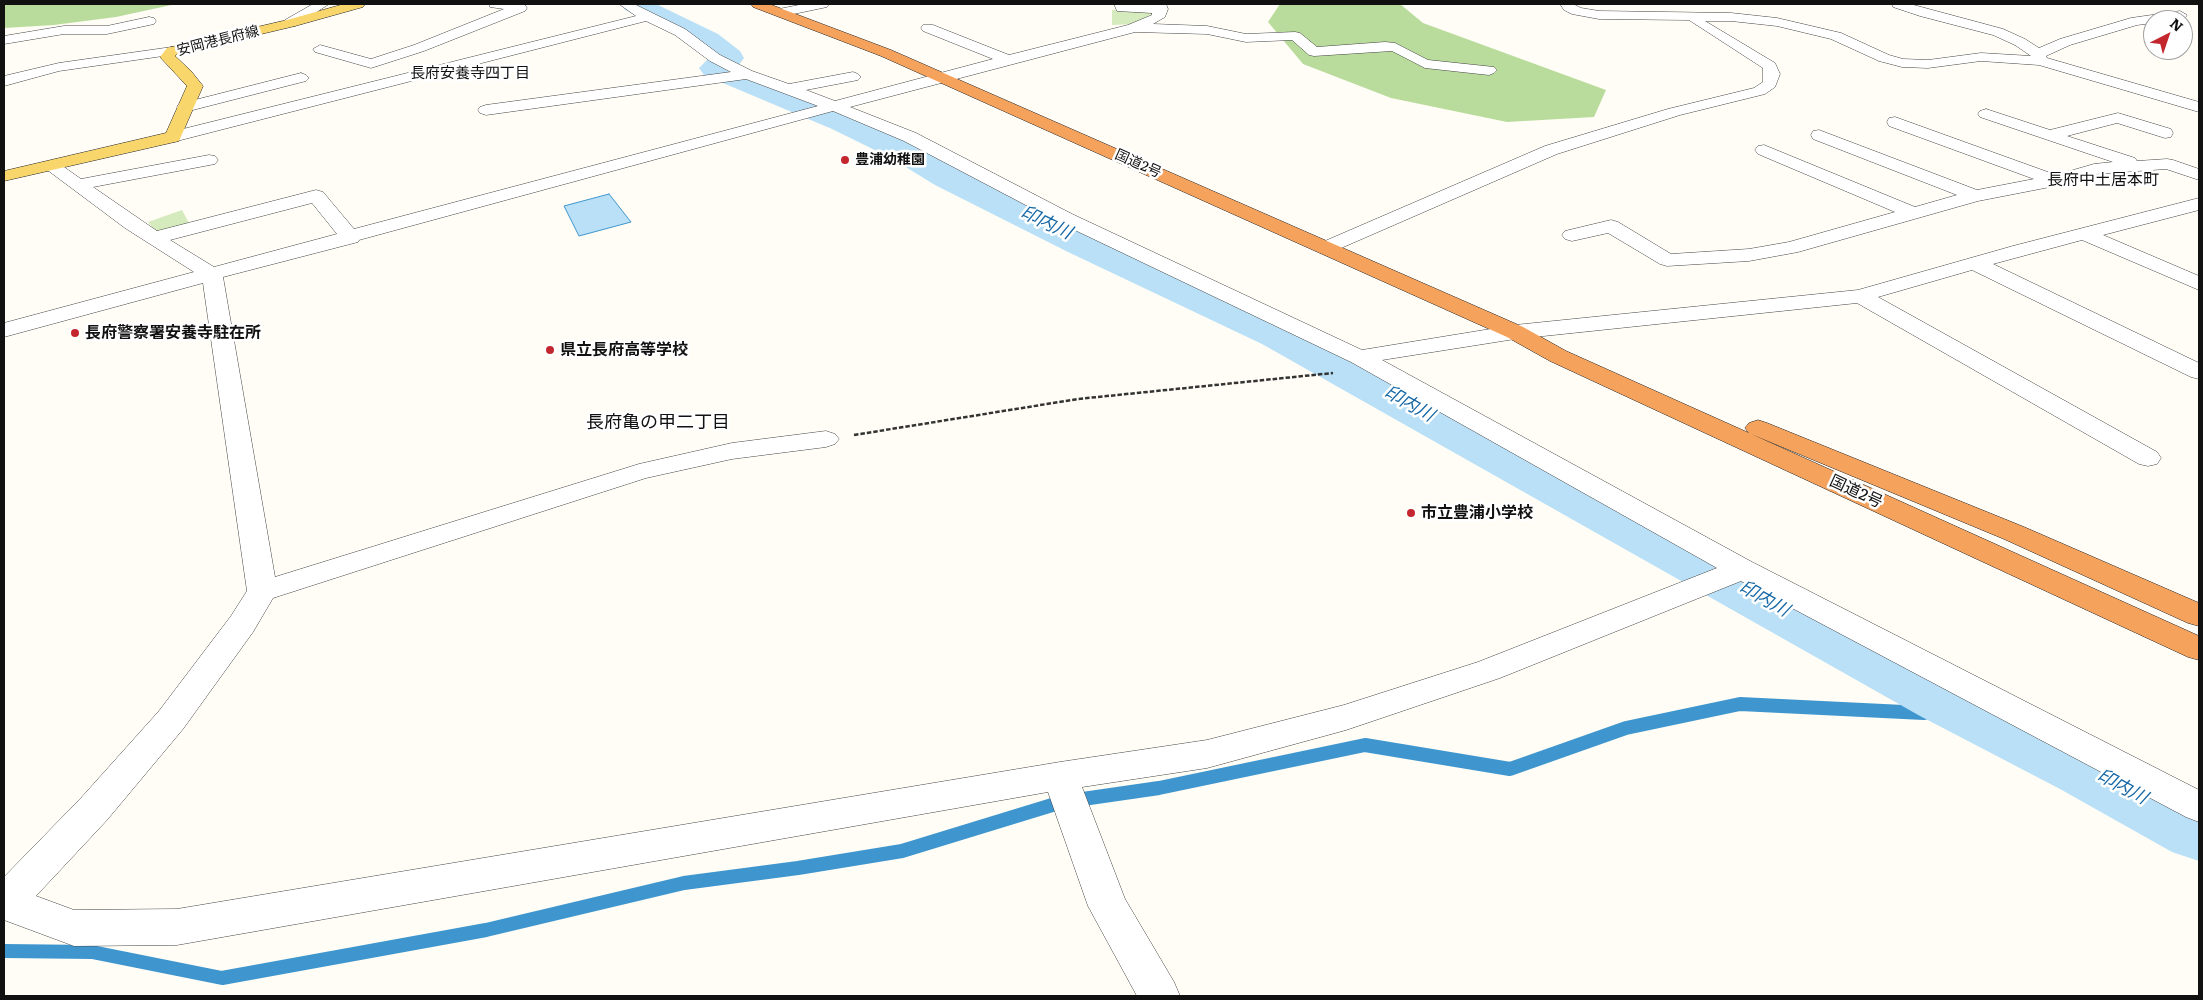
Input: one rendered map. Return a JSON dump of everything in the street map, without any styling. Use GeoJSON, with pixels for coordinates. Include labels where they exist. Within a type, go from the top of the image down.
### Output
{"type":"FeatureCollection","features":[{"type":"Feature","properties":{"kind":"highway","name":"国道2号"},"geometry":{"type":"LineString","coordinates":[[758,4],[784,12],[942,77],[1515,332],[1568,350],[1978,518],[2199,614]]}},
{"type":"Feature","properties":{"kind":"highway","name":"国道2号"},"geometry":{"type":"LineString","coordinates":[[1515,332],[1558,356],[2199,649]]}},
{"type":"Feature","properties":{"kind":"main road","name":"安岡港長府線"},"geometry":{"type":"LineString","coordinates":[[173,137],[195,86],[186,74],[167,57],[172,51],[290,23],[358,4]]}},
{"type":"Feature","properties":{"kind":"main road"},"geometry":{"type":"LineString","coordinates":[[4,176],[173,137]]}},
{"type":"Feature","properties":{"kind":"street"},"geometry":{"type":"LineString","coordinates":[[290,23],[322,4]]}},
{"type":"Feature","properties":{"kind":"street"},"geometry":{"type":"LineString","coordinates":[[320,49],[371,64],[419,48],[520,8],[494,4]]}},
{"type":"Feature","properties":{"kind":"street"},"geometry":{"type":"LineString","coordinates":[[625,4],[647,17],[680,32],[730,68]]}},
{"type":"Feature","properties":{"kind":"street"},"geometry":{"type":"LineString","coordinates":[[784,12],[822,4]]}},
{"type":"Feature","properties":{"kind":"street"},"geometry":{"type":"LineString","coordinates":[[4,330],[351,238],[942,77],[1133,28],[1158,17],[1160,6],[1122,8],[1120,4]]}},
{"type":"Feature","properties":{"kind":"street"},"geometry":{"type":"LineString","coordinates":[[1566,4],[1568,8],[1599,15],[1760,19],[1836,36],[1884,58],[1902,63],[1928,64],[1981,57],[2039,57],[2199,107]]}},
{"type":"Feature","properties":{"kind":"street"},"geometry":{"type":"LineString","coordinates":[[1904,5],[1998,32],[2020,42],[2039,57]]}},
{"type":"Feature","properties":{"kind":"street"},"geometry":{"type":"LineString","coordinates":[[173,137],[647,17]]}},
{"type":"Feature","properties":{"kind":"street"},"geometry":{"type":"LineString","coordinates":[[1325,248],[1551,150],[1674,112],[1759,91],[1770,84],[1772,74],[1770,66],[1701,24],[1693,17]]}},
{"type":"Feature","properties":{"kind":"street"},"geometry":{"type":"LineString","coordinates":[[2039,57],[2065,42],[2143,20]]}},
{"type":"Feature","properties":{"kind":"street"},"geometry":{"type":"LineString","coordinates":[[4,40],[64,30],[107,30],[148,21]]}},
{"type":"Feature","properties":{"kind":"street"},"geometry":{"type":"LineString","coordinates":[[928,28],[1008,60]]}},
{"type":"Feature","properties":{"kind":"street"},"geometry":{"type":"LineString","coordinates":[[1133,28],[1206,30],[1246,38],[1295,36],[1314,52],[1385,46],[1395,47],[1425,64],[1489,70]]}},
{"type":"Feature","properties":{"kind":"street"},"geometry":{"type":"LineString","coordinates":[[107,30],[155,48],[172,51]]}},
{"type":"Feature","properties":{"kind":"street"},"geometry":{"type":"LineString","coordinates":[[388,83],[372,73],[371,64],[378,54],[406,37]]}},
{"type":"Feature","properties":{"kind":"street"},"geometry":{"type":"LineString","coordinates":[[4,81],[59,67],[172,51]]}},
{"type":"Feature","properties":{"kind":"street"},"geometry":{"type":"LineString","coordinates":[[696,62],[730,68],[787,89],[827,108],[910,137],[1065,218],[1359,357],[1742,569],[2199,807]]}},
{"type":"Feature","properties":{"kind":"street"},"geometry":{"type":"LineString","coordinates":[[486,110],[730,68]]}},
{"type":"Feature","properties":{"kind":"street"},"geometry":{"type":"LineString","coordinates":[[787,89],[853,77]]}},
{"type":"Feature","properties":{"kind":"street"},"geometry":{"type":"LineString","coordinates":[[185,107],[301,78]]}},
{"type":"Feature","properties":{"kind":"street"},"geometry":{"type":"LineString","coordinates":[[1986,114],[2142,166]]}},
{"type":"Feature","properties":{"kind":"street"},"geometry":{"type":"LineString","coordinates":[[2050,135],[2118,118],[2165,133]]}},
{"type":"Feature","properties":{"kind":"street"},"geometry":{"type":"LineString","coordinates":[[1895,122],[2055,181]]}},
{"type":"Feature","properties":{"kind":"street"},"geometry":{"type":"LineString","coordinates":[[1819,135],[1975,196]]}},
{"type":"Feature","properties":{"kind":"street"},"geometry":{"type":"LineString","coordinates":[[1764,150],[1913,213]]}},
{"type":"Feature","properties":{"kind":"street"},"geometry":{"type":"LineString","coordinates":[[77,185],[209,160]]}},
{"type":"Feature","properties":{"kind":"street"},"geometry":{"type":"LineString","coordinates":[[1572,235],[1611,226],[1666,260],[1749,255],[1791,248],[1975,196],[2055,181],[2094,169],[2167,164],[2199,175]]}},
{"type":"Feature","properties":{"kind":"street"},"geometry":{"type":"LineString","coordinates":[[51,166],[154,238],[212,275],[262,591],[242,624],[171,720],[94,809],[5,902],[74,928],[177,927],[1060,776],[1207,754],[1346,717],[1489,670],[1742,569]]}},
{"type":"Feature","properties":{"kind":"street"},"geometry":{"type":"LineString","coordinates":[[154,238],[316,196],[351,238]]}},
{"type":"Feature","properties":{"kind":"street"},"geometry":{"type":"LineString","coordinates":[[1359,357],[1515,332],[1807,304],[1860,296],[2020,250],[2199,204]]}},
{"type":"Feature","properties":{"kind":"street"},"geometry":{"type":"LineString","coordinates":[[2085,234],[2199,284]]}},
{"type":"Feature","properties":{"kind":"street"},"geometry":{"type":"LineString","coordinates":[[1976,264],[2199,372]]}},
{"type":"Feature","properties":{"kind":"street"},"geometry":{"type":"LineString","coordinates":[[1860,296],[2148,458]]}},
{"type":"Feature","properties":{"kind":"street"},"geometry":{"type":"LineString","coordinates":[[262,591],[639,472],[732,451],[826,439]]}},
{"type":"Feature","properties":{"kind":"street"},"geometry":{"type":"LineString","coordinates":[[1060,776],[1108,906],[1159,996]]}},
{"type":"Feature","properties":{"kind":"path"},"geometry":{"type":"LineString","coordinates":[[826,439],[1078,399],[1335,373],[1359,357]]}},
{"type":"Feature","properties":{"kind":"green space"},"geometry":{"type":"Polygon","coordinates":[[[4,4],[176,4],[116,17],[54,25],[4,28],[4,4]]]}},
{"type":"Feature","properties":{"kind":"green space"},"geometry":{"type":"Polygon","coordinates":[[[1280,4],[1400,4],[1423,23],[1606,90],[1594,117],[1507,122],[1391,98],[1303,64],[1268,22],[1280,4]]]}},
{"type":"Feature","properties":{"kind":"green space"},"geometry":{"type":"Polygon","coordinates":[[[1146,9],[1153,13],[1135,24],[1112,25],[1112,10],[1146,9]]]}},
{"type":"Feature","properties":{"kind":"green space"},"geometry":{"type":"Polygon","coordinates":[[[182,210],[190,225],[168,231],[155,231],[148,222],[182,210]]]}},
{"type":"Feature","properties":{"kind":"water"},"geometry":{"type":"Polygon","coordinates":[[[609,194],[631,222],[579,236],[564,206],[609,194]]]}},
{"type":"Feature","properties":{"kind":"waterway","name":"印内川"},"geometry":{"type":"LineString","coordinates":[[635,4],[708,40],[729,58],[715,68],[844,122],[904,150],[948,177],[1083,243],[1279,334],[1945,698],[2086,768],[2199,829]]}},
{"type":"Feature","properties":{"kind":"waterway"},"geometry":{"type":"LineString","coordinates":[[4,951],[92,952],[222,978],[486,930],[684,883],[798,868],[902,851],[1062,802],[1159,788],[1365,745],[1510,769],[1626,728],[1740,704],[1924,713],[1945,698]]}},
{"type":"Feature","properties":{"kind":"place","name":"豊浦幼稚園"},"geometry":{"type":"Point","coordinates":[845,160]}},
{"type":"Feature","properties":{"kind":"place","name":"長府警察署安養寺駐在所"},"geometry":{"type":"Point","coordinates":[75,333]}},
{"type":"Feature","properties":{"kind":"place","name":"県立長府高等学校"},"geometry":{"type":"Point","coordinates":[550,350]}},
{"type":"Feature","properties":{"kind":"place","name":"市立豊浦小学校"},"geometry":{"type":"Point","coordinates":[1411,513]}},
{"type":"Feature","properties":{"kind":"district","name":"長府安養寺四丁目"},"geometry":{"type":"Point","coordinates":[470,74]}},
{"type":"Feature","properties":{"kind":"district","name":"長府中土居本町"},"geometry":{"type":"Point","coordinates":[2103,180]}},
{"type":"Feature","properties":{"kind":"district","name":"長府亀の甲二丁目"},"geometry":{"type":"Point","coordinates":[658,423]}}]}
